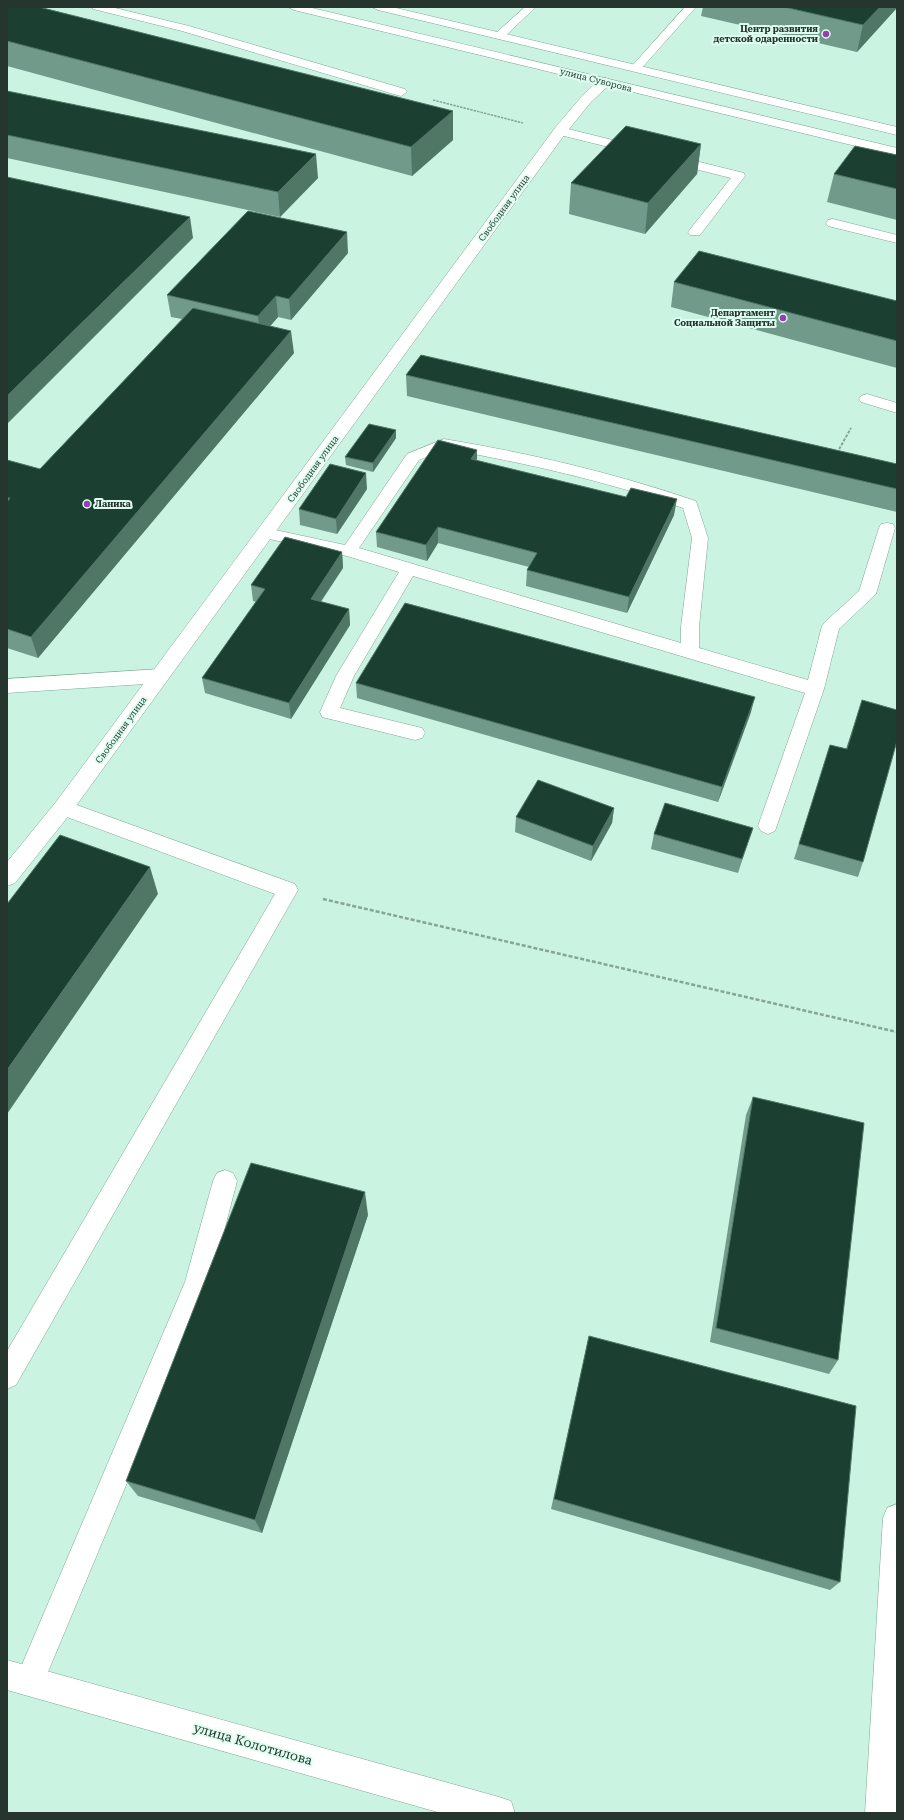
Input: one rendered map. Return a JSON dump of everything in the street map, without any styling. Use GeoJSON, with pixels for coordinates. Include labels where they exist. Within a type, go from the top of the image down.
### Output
{"type":"FeatureCollection","features":[{"type":"Feature","properties":{"kind":"street","name":"улица Суворова"},"geometry":{"type":"LineString","coordinates":[[294,7],[897,152]]}},
{"type":"Feature","properties":{"kind":"street","name":"улица Суворова"},"geometry":{"type":"LineString","coordinates":[[378,7],[623,64],[897,131]]}},
{"type":"Feature","properties":{"kind":"street","name":"Свободная улица"},"geometry":{"type":"LineString","coordinates":[[7,877],[63,808],[266,533],[405,355],[560,131],[587,99],[623,64]]}},
{"type":"Feature","properties":{"kind":"street"},"geometry":{"type":"LineString","coordinates":[[867,399],[897,408]]}},
{"type":"Feature","properties":{"kind":"street","name":"улица Колотилова"},"geometry":{"type":"LineString","coordinates":[[19,1678],[499,1813]]}},
{"type":"Feature","properties":{"kind":"lane"},"geometry":{"type":"LineString","coordinates":[[97,7],[185,28],[401,92]]}},
{"type":"Feature","properties":{"kind":"lane"},"geometry":{"type":"LineString","coordinates":[[499,36],[531,7]]}},
{"type":"Feature","properties":{"kind":"lane"},"geometry":{"type":"LineString","coordinates":[[636,68],[691,7]]}},
{"type":"Feature","properties":{"kind":"lane"},"geometry":{"type":"LineString","coordinates":[[560,131],[739,176],[695,232]]}},
{"type":"Feature","properties":{"kind":"lane"},"geometry":{"type":"LineString","coordinates":[[833,223],[897,239]]}},
{"type":"Feature","properties":{"kind":"lane"},"geometry":{"type":"LineString","coordinates":[[349,551],[387,493],[413,457],[444,444],[492,452],[638,487],[690,505],[700,538],[690,627],[690,652]]}},
{"type":"Feature","properties":{"kind":"lane"},"geometry":{"type":"LineString","coordinates":[[768,826],[816,689],[831,626],[867,594],[887,528]]}},
{"type":"Feature","properties":{"kind":"lane"},"geometry":{"type":"LineString","coordinates":[[266,533],[349,551],[409,570],[816,689]]}},
{"type":"Feature","properties":{"kind":"lane"},"geometry":{"type":"LineString","coordinates":[[409,570],[345,676],[328,712],[415,733]]}},
{"type":"Feature","properties":{"kind":"lane"},"geometry":{"type":"LineString","coordinates":[[7,686],[160,676]]}},
{"type":"Feature","properties":{"kind":"lane"},"geometry":{"type":"LineString","coordinates":[[7,1376],[288,890],[63,808]]}},
{"type":"Feature","properties":{"kind":"lane"},"geometry":{"type":"LineString","coordinates":[[19,1678],[198,1282],[225,1181]]}},
{"type":"Feature","properties":{"kind":"lane"},"geometry":{"type":"LineString","coordinates":[[881,1813],[897,1518]]}},
{"type":"Feature","properties":{"kind":"path"},"geometry":{"type":"LineString","coordinates":[[401,92],[517,122],[560,131]]}},
{"type":"Feature","properties":{"kind":"path"},"geometry":{"type":"LineString","coordinates":[[288,890],[897,1032]]}},
{"type":"Feature","properties":{"kind":"building"},"geometry":{"type":"Polygon","coordinates":[[[7,7],[39,7],[453,111],[411,147],[7,41],[7,7]]]}},
{"type":"Feature","properties":{"kind":"building"},"geometry":{"type":"Polygon","coordinates":[[[784,7],[880,7],[863,25],[784,7]]]}},
{"type":"Feature","properties":{"kind":"building"},"geometry":{"type":"Polygon","coordinates":[[[7,91],[316,154],[278,192],[7,135],[7,91]]]}},
{"type":"Feature","properties":{"kind":"building"},"geometry":{"type":"Polygon","coordinates":[[[626,126],[701,144],[648,203],[571,183],[626,126]]]}},
{"type":"Feature","properties":{"kind":"building"},"geometry":{"type":"Polygon","coordinates":[[[855,146],[897,155],[897,189],[834,174],[855,146]]]}},
{"type":"Feature","properties":{"kind":"building"},"geometry":{"type":"Polygon","coordinates":[[[7,177],[190,217],[7,396],[7,177]]]}},
{"type":"Feature","properties":{"kind":"building"},"geometry":{"type":"Polygon","coordinates":[[[248,211],[347,232],[289,299],[276,296],[258,316],[167,295],[248,211]]]}},
{"type":"Feature","properties":{"kind":"building"},"geometry":{"type":"Polygon","coordinates":[[[699,251],[897,301],[897,341],[674,282],[699,251]]]}},
{"type":"Feature","properties":{"kind":"building","name":"Ланика"},"geometry":{"type":"Polygon","coordinates":[[[193,308],[291,331],[31,637],[7,629],[7,502],[10,498],[7,498],[7,460],[40,469],[193,308]]]}},
{"type":"Feature","properties":{"kind":"building"},"geometry":{"type":"Polygon","coordinates":[[[421,355],[897,464],[897,489],[406,375],[421,355]]]}},
{"type":"Feature","properties":{"kind":"building"},"geometry":{"type":"Polygon","coordinates":[[[369,424],[396,430],[373,463],[345,457],[369,424]]]}},
{"type":"Feature","properties":{"kind":"building"},"geometry":{"type":"Polygon","coordinates":[[[438,440],[477,450],[471,459],[626,497],[631,488],[677,499],[629,597],[527,570],[537,553],[438,527],[426,545],[376,532],[438,440]]]}},
{"type":"Feature","properties":{"kind":"building"},"geometry":{"type":"Polygon","coordinates":[[[330,464],[366,473],[336,519],[299,509],[330,464]]]}},
{"type":"Feature","properties":{"kind":"building"},"geometry":{"type":"Polygon","coordinates":[[[285,537],[342,552],[311,599],[349,609],[289,703],[202,678],[265,589],[251,585],[285,537]]]}},
{"type":"Feature","properties":{"kind":"building"},"geometry":{"type":"Polygon","coordinates":[[[405,603],[755,697],[722,787],[356,683],[405,603]]]}},
{"type":"Feature","properties":{"kind":"building"},"geometry":{"type":"Polygon","coordinates":[[[862,700],[897,710],[897,741],[863,862],[799,844],[830,745],[847,749],[862,700]]]}},
{"type":"Feature","properties":{"kind":"building"},"geometry":{"type":"Polygon","coordinates":[[[538,780],[614,808],[593,846],[516,817],[538,780]]]}},
{"type":"Feature","properties":{"kind":"building"},"geometry":{"type":"Polygon","coordinates":[[[665,803],[753,828],[742,859],[654,834],[665,803]]]}},
{"type":"Feature","properties":{"kind":"building"},"geometry":{"type":"Polygon","coordinates":[[[60,835],[150,867],[7,1070],[7,904],[60,835]]]}},
{"type":"Feature","properties":{"kind":"building"},"geometry":{"type":"Polygon","coordinates":[[[753,1097],[864,1123],[838,1360],[716,1328],[753,1097]]]}},
{"type":"Feature","properties":{"kind":"building"},"geometry":{"type":"Polygon","coordinates":[[[251,1163],[365,1192],[255,1520],[126,1481],[251,1163]]]}},
{"type":"Feature","properties":{"kind":"building"},"geometry":{"type":"Polygon","coordinates":[[[589,1336],[856,1406],[840,1582],[554,1499],[589,1336]]]}},
{"type":"Feature","properties":{"kind":"place","name":"Центр развития детской одаренности"},"geometry":{"type":"Point","coordinates":[826,34]}},
{"type":"Feature","properties":{"kind":"place","name":"Департамент Социальной Защиты"},"geometry":{"type":"Point","coordinates":[783,318]}},
{"type":"Feature","properties":{"kind":"place","name":"Ланика"},"geometry":{"type":"Point","coordinates":[87,504]}}]}
